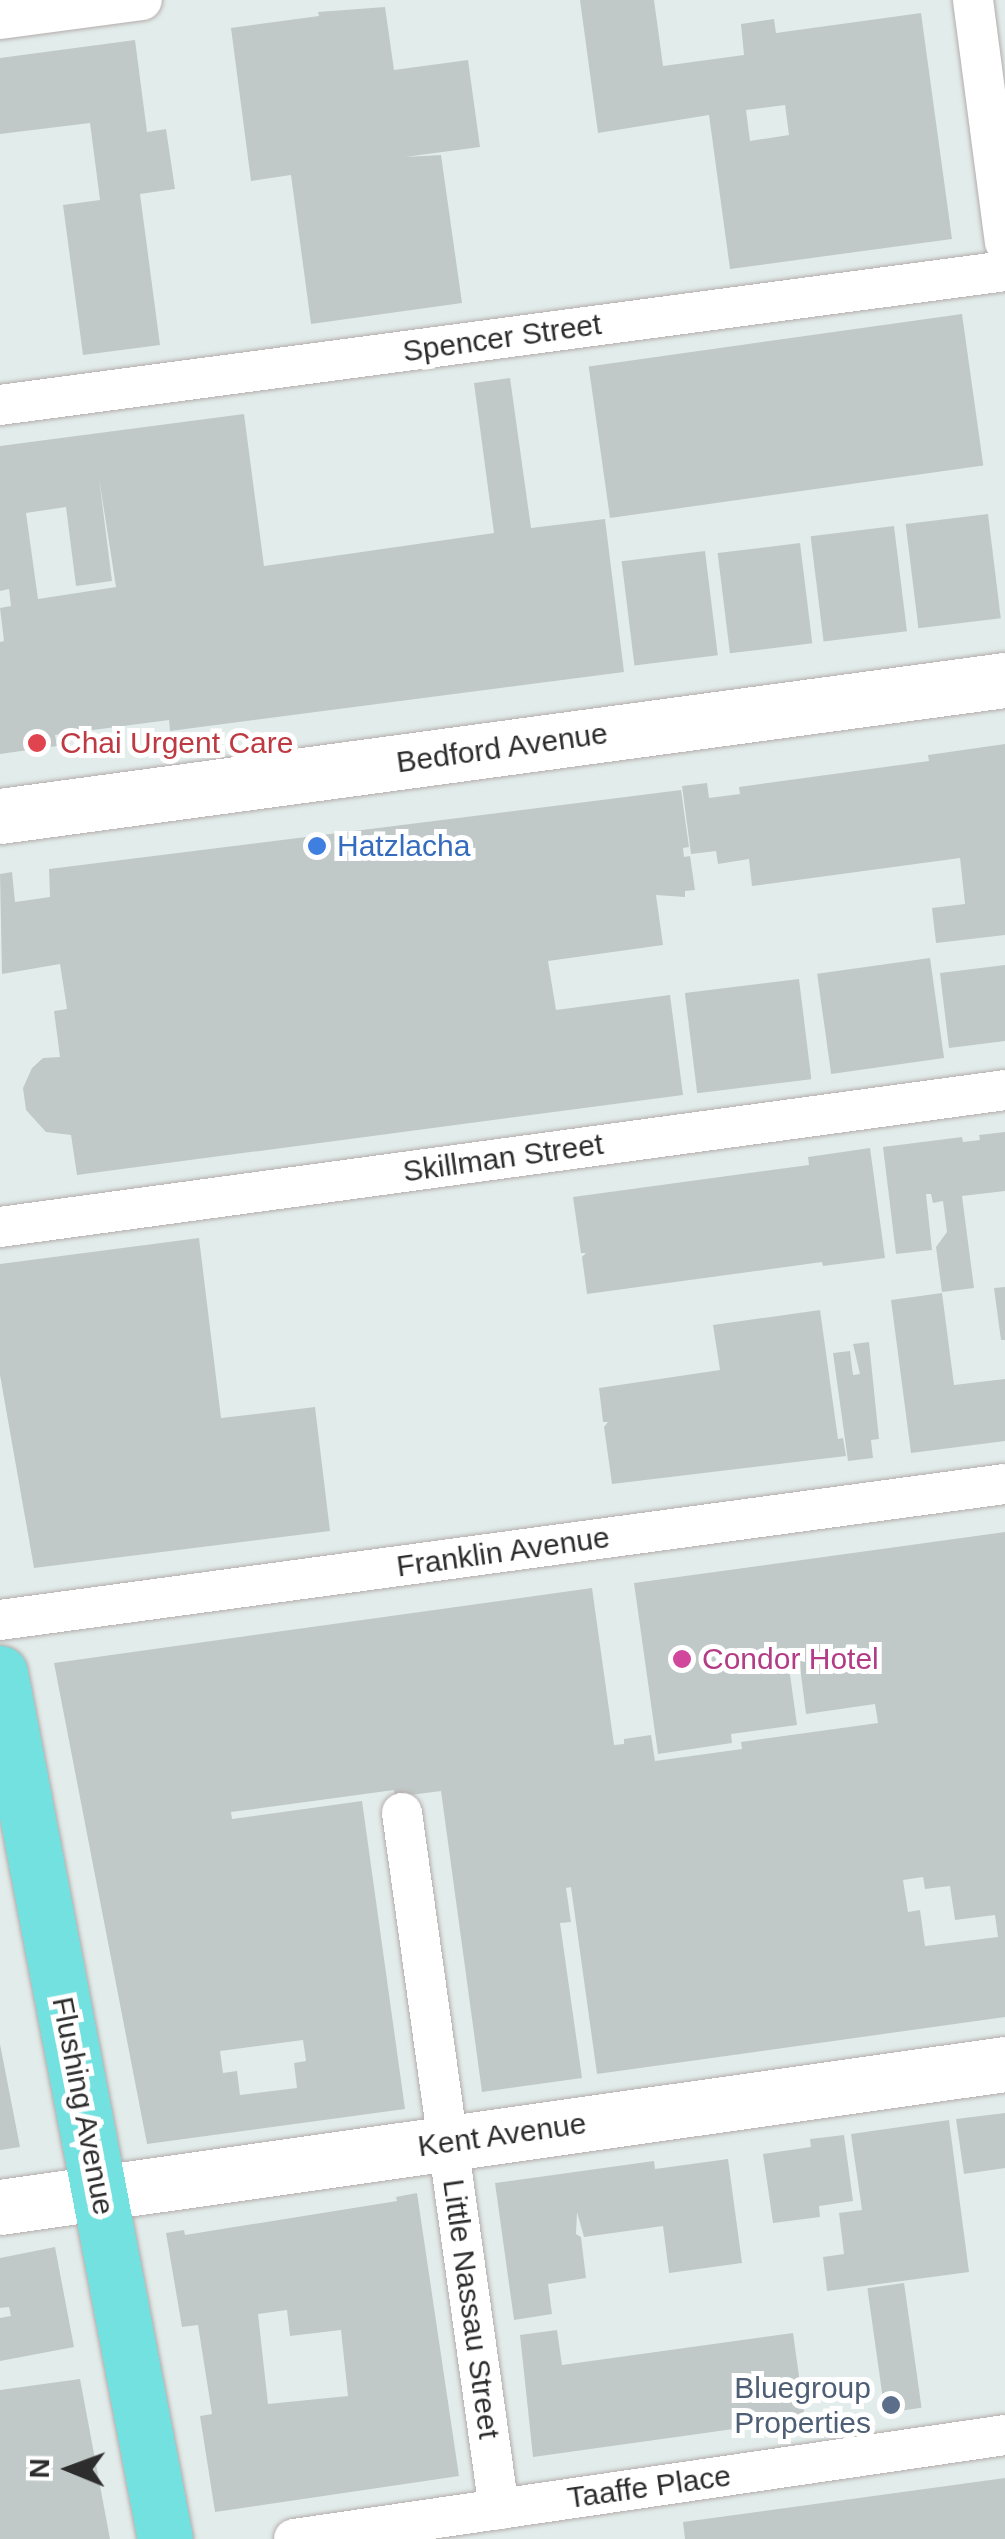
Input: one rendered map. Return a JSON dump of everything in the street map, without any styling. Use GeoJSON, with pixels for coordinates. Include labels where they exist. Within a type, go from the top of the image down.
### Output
{"type":"FeatureCollection","features":[{"type":"Feature","properties":{"kind":"main road","name":"Bedford Avenue"},"geometry":{"type":"LineString","coordinates":[[0,816],[1005,680]]}},
{"type":"Feature","properties":{"kind":"main road","name":"Flushing Avenue"},"geometry":{"type":"LineString","coordinates":[[0,1672],[165,2539]]}},
{"type":"Feature","properties":{"kind":"main road","name":"Kent Avenue"},"geometry":{"type":"LineString","coordinates":[[0,2207],[1005,2064]]}},
{"type":"Feature","properties":{"kind":"street"},"geometry":{"type":"LineString","coordinates":[[0,19],[142,0]]}},
{"type":"Feature","properties":{"kind":"street"},"geometry":{"type":"LineString","coordinates":[[974,0],[1005,242]]}},
{"type":"Feature","properties":{"kind":"street","name":"Spencer Street"},"geometry":{"type":"LineString","coordinates":[[0,405],[1005,271]]}},
{"type":"Feature","properties":{"kind":"street","name":"Skillman Street"},"geometry":{"type":"LineString","coordinates":[[0,1226],[1005,1090]]}},
{"type":"Feature","properties":{"kind":"street","name":"Franklin Avenue"},"geometry":{"type":"LineString","coordinates":[[0,1620],[1005,1484]]}},
{"type":"Feature","properties":{"kind":"street","name":"Little Nassau Street"},"geometry":{"type":"LineString","coordinates":[[402,1813],[499,2509]]}},
{"type":"Feature","properties":{"kind":"street","name":"Taaffe Place"},"geometry":{"type":"LineString","coordinates":[[294,2539],[1005,2435]]}},
{"type":"Feature","properties":{"kind":"building"},"geometry":{"type":"Polygon","coordinates":[[[580,0],[654,0],[663,66],[744,55],[741,24],[774,19],[776,33],[921,13],[952,239],[730,269],[709,115],[598,133],[580,0]],[[785,105],[746,110],[750,141],[789,135],[785,105]]]}},
{"type":"Feature","properties":{"kind":"building"},"geometry":{"type":"Polygon","coordinates":[[[385,7],[394,70],[468,60],[480,147],[405,157],[441,155],[462,303],[311,324],[291,175],[251,181],[231,28],[319,16],[318,12],[385,7]]]}},
{"type":"Feature","properties":{"kind":"building"},"geometry":{"type":"Polygon","coordinates":[[[135,40],[147,132],[166,129],[175,189],[140,194],[160,345],[83,355],[63,205],[100,200],[90,123],[0,134],[0,58],[135,40]]]}},
{"type":"Feature","properties":{"kind":"building"},"geometry":{"type":"Polygon","coordinates":[[[962,314],[983,466],[610,518],[589,366],[962,314]]]}},
{"type":"Feature","properties":{"kind":"building"},"geometry":{"type":"Polygon","coordinates":[[[510,378],[531,528],[605,519],[624,672],[170,731],[169,720],[55,735],[57,746],[0,754],[0,642],[4,641],[0,608],[11,606],[9,589],[0,591],[0,446],[244,414],[264,566],[494,533],[474,383],[510,378]],[[99,478],[112,581],[76,586],[66,507],[26,513],[38,599],[116,587],[99,478]]]}},
{"type":"Feature","properties":{"kind":"building"},"geometry":{"type":"Polygon","coordinates":[[[988,514],[1001,618],[918,628],[906,524],[988,514]]]}},
{"type":"Feature","properties":{"kind":"building"},"geometry":{"type":"Polygon","coordinates":[[[894,526],[907,631],[824,641],[811,536],[894,526]]]}},
{"type":"Feature","properties":{"kind":"building"},"geometry":{"type":"Polygon","coordinates":[[[800,543],[812,643],[730,653],[718,553],[800,543]]]}},
{"type":"Feature","properties":{"kind":"building"},"geometry":{"type":"Polygon","coordinates":[[[705,551],[718,655],[634,665],[622,561],[705,551]]]}},
{"type":"Feature","properties":{"kind":"building"},"geometry":{"type":"Polygon","coordinates":[[[1005,744],[1005,935],[936,943],[932,908],[965,904],[960,858],[752,886],[749,859],[718,864],[716,851],[691,854],[682,786],[707,783],[709,798],[740,794],[739,787],[929,761],[928,755],[1005,744]]]}},
{"type":"Feature","properties":{"kind":"building"},"geometry":{"type":"Polygon","coordinates":[[[681,790],[689,847],[683,848],[684,857],[690,856],[695,890],[685,891],[685,897],[656,895],[663,945],[548,961],[556,1010],[670,995],[683,1095],[77,1175],[71,1135],[46,1132],[26,1110],[23,1088],[32,1068],[43,1058],[60,1057],[54,1011],[67,1009],[60,964],[2,974],[0,874],[12,872],[15,902],[50,897],[49,869],[681,790]]]}},
{"type":"Feature","properties":{"kind":"building"},"geometry":{"type":"Polygon","coordinates":[[[930,958],[944,1058],[831,1074],[817,974],[930,958]]]}},
{"type":"Feature","properties":{"kind":"building"},"geometry":{"type":"Polygon","coordinates":[[[1005,965],[1005,1041],[949,1048],[940,973],[1005,965]]]}},
{"type":"Feature","properties":{"kind":"building"},"geometry":{"type":"Polygon","coordinates":[[[799,979],[811,1079],[697,1093],[685,993],[799,979]]]}},
{"type":"Feature","properties":{"kind":"building"},"geometry":{"type":"Polygon","coordinates":[[[1005,1132],[1005,1191],[962,1196],[974,1288],[942,1292],[936,1247],[947,1232],[943,1201],[933,1203],[931,1194],[926,1194],[932,1250],[896,1254],[883,1147],[962,1137],[963,1142],[980,1140],[979,1135],[1005,1132]]]}},
{"type":"Feature","properties":{"kind":"building"},"geometry":{"type":"Polygon","coordinates":[[[870,1148],[885,1258],[823,1266],[822,1262],[587,1294],[582,1257],[586,1253],[581,1253],[573,1197],[809,1165],[808,1157],[870,1148]]]}},
{"type":"Feature","properties":{"kind":"building"},"geometry":{"type":"Polygon","coordinates":[[[199,1238],[221,1418],[315,1407],[330,1531],[34,1568],[0,1375],[0,1264],[199,1238]]]}},
{"type":"Feature","properties":{"kind":"building"},"geometry":{"type":"Polygon","coordinates":[[[1005,1287],[1005,1340],[1001,1340],[994,1288],[1005,1287]]]}},
{"type":"Feature","properties":{"kind":"building"},"geometry":{"type":"Polygon","coordinates":[[[942,1293],[954,1385],[1005,1379],[1005,1441],[911,1453],[891,1300],[942,1293]]]}},
{"type":"Feature","properties":{"kind":"building"},"geometry":{"type":"Polygon","coordinates":[[[820,1310],[838,1439],[843,1438],[846,1456],[612,1484],[604,1427],[608,1422],[603,1422],[599,1388],[720,1370],[713,1325],[820,1310]]]}},
{"type":"Feature","properties":{"kind":"building"},"geometry":{"type":"Polygon","coordinates":[[[869,1342],[879,1439],[871,1440],[873,1458],[848,1461],[833,1353],[850,1351],[853,1375],[860,1374],[853,1344],[869,1342]]]}},
{"type":"Feature","properties":{"kind":"building"},"geometry":{"type":"Polygon","coordinates":[[[1005,1532],[1005,2017],[597,2074],[571,1887],[566,1888],[571,1922],[560,1923],[582,2078],[482,2092],[441,1791],[395,1797],[394,1790],[231,1812],[232,1819],[362,1801],[405,2109],[147,2144],[54,1663],[592,1588],[614,1745],[624,1744],[624,1739],[651,1735],[655,1761],[742,1749],[741,1742],[878,1723],[875,1704],[806,1714],[798,1651],[787,1653],[797,1725],[731,1734],[732,1743],[658,1754],[634,1583],[1005,1532]],[[923,1877],[903,1880],[908,1912],[920,1910],[925,1946],[998,1937],[995,1915],[955,1920],[950,1886],[925,1889],[923,1877]],[[303,2040],[220,2051],[223,2073],[237,2071],[240,2095],[297,2088],[294,2063],[306,2061],[303,2040]]]}},
{"type":"Feature","properties":{"kind":"building"},"geometry":{"type":"Polygon","coordinates":[[[0,2044],[20,2147],[0,2150],[0,2044]]]}},
{"type":"Feature","properties":{"kind":"building"},"geometry":{"type":"Polygon","coordinates":[[[1005,2113],[1005,2168],[964,2174],[956,2119],[1005,2113]]]}},
{"type":"Feature","properties":{"kind":"building"},"geometry":{"type":"Polygon","coordinates":[[[949,2120],[969,2272],[827,2291],[823,2257],[844,2254],[839,2213],[862,2210],[851,2134],[949,2120]]]}},
{"type":"Feature","properties":{"kind":"building"},"geometry":{"type":"Polygon","coordinates":[[[844,2135],[853,2201],[819,2206],[820,2217],[773,2223],[763,2154],[811,2147],[810,2139],[844,2135]]]}},
{"type":"Feature","properties":{"kind":"building"},"geometry":{"type":"Polygon","coordinates":[[[728,2159],[742,2263],[669,2273],[663,2226],[584,2237],[577,2212],[576,2234],[581,2237],[586,2278],[548,2284],[552,2314],[514,2320],[495,2183],[654,2161],[655,2169],[728,2159]]]}},
{"type":"Feature","properties":{"kind":"building"},"geometry":{"type":"Polygon","coordinates":[[[417,2193],[459,2476],[215,2512],[200,2416],[212,2414],[198,2325],[182,2327],[166,2233],[184,2230],[185,2235],[397,2201],[396,2197],[417,2193]],[[287,2310],[258,2314],[268,2404],[348,2396],[341,2330],[290,2336],[287,2310]]]}},
{"type":"Feature","properties":{"kind":"building"},"geometry":{"type":"Polygon","coordinates":[[[55,2247],[74,2347],[0,2361],[0,2318],[11,2316],[9,2307],[0,2308],[0,2258],[55,2247]]]}},
{"type":"Feature","properties":{"kind":"building"},"geometry":{"type":"Polygon","coordinates":[[[904,2283],[922,2408],[885,2413],[867,2288],[904,2283]]]}},
{"type":"Feature","properties":{"kind":"building"},"geometry":{"type":"Polygon","coordinates":[[[557,2330],[562,2365],[793,2333],[805,2419],[533,2457],[520,2335],[557,2330]]]}},
{"type":"Feature","properties":{"kind":"building"},"geometry":{"type":"Polygon","coordinates":[[[80,2379],[110,2539],[0,2539],[0,2390],[80,2379]]]}},
{"type":"Feature","properties":{"kind":"building"},"geometry":{"type":"Polygon","coordinates":[[[1005,2478],[1005,2539],[685,2539],[683,2522],[1005,2478]]]}},
{"type":"Feature","properties":{"kind":"place","name":"Chai Urgent Care"},"geometry":{"type":"Point","coordinates":[37,743]}},
{"type":"Feature","properties":{"kind":"place","name":"Hatzlacha"},"geometry":{"type":"Point","coordinates":[317,846]}},
{"type":"Feature","properties":{"kind":"place","name":"Condor Hotel"},"geometry":{"type":"Point","coordinates":[682,1659]}},
{"type":"Feature","properties":{"kind":"place","name":"Bluegroup Properties"},"geometry":{"type":"Point","coordinates":[891,2405]}}]}
